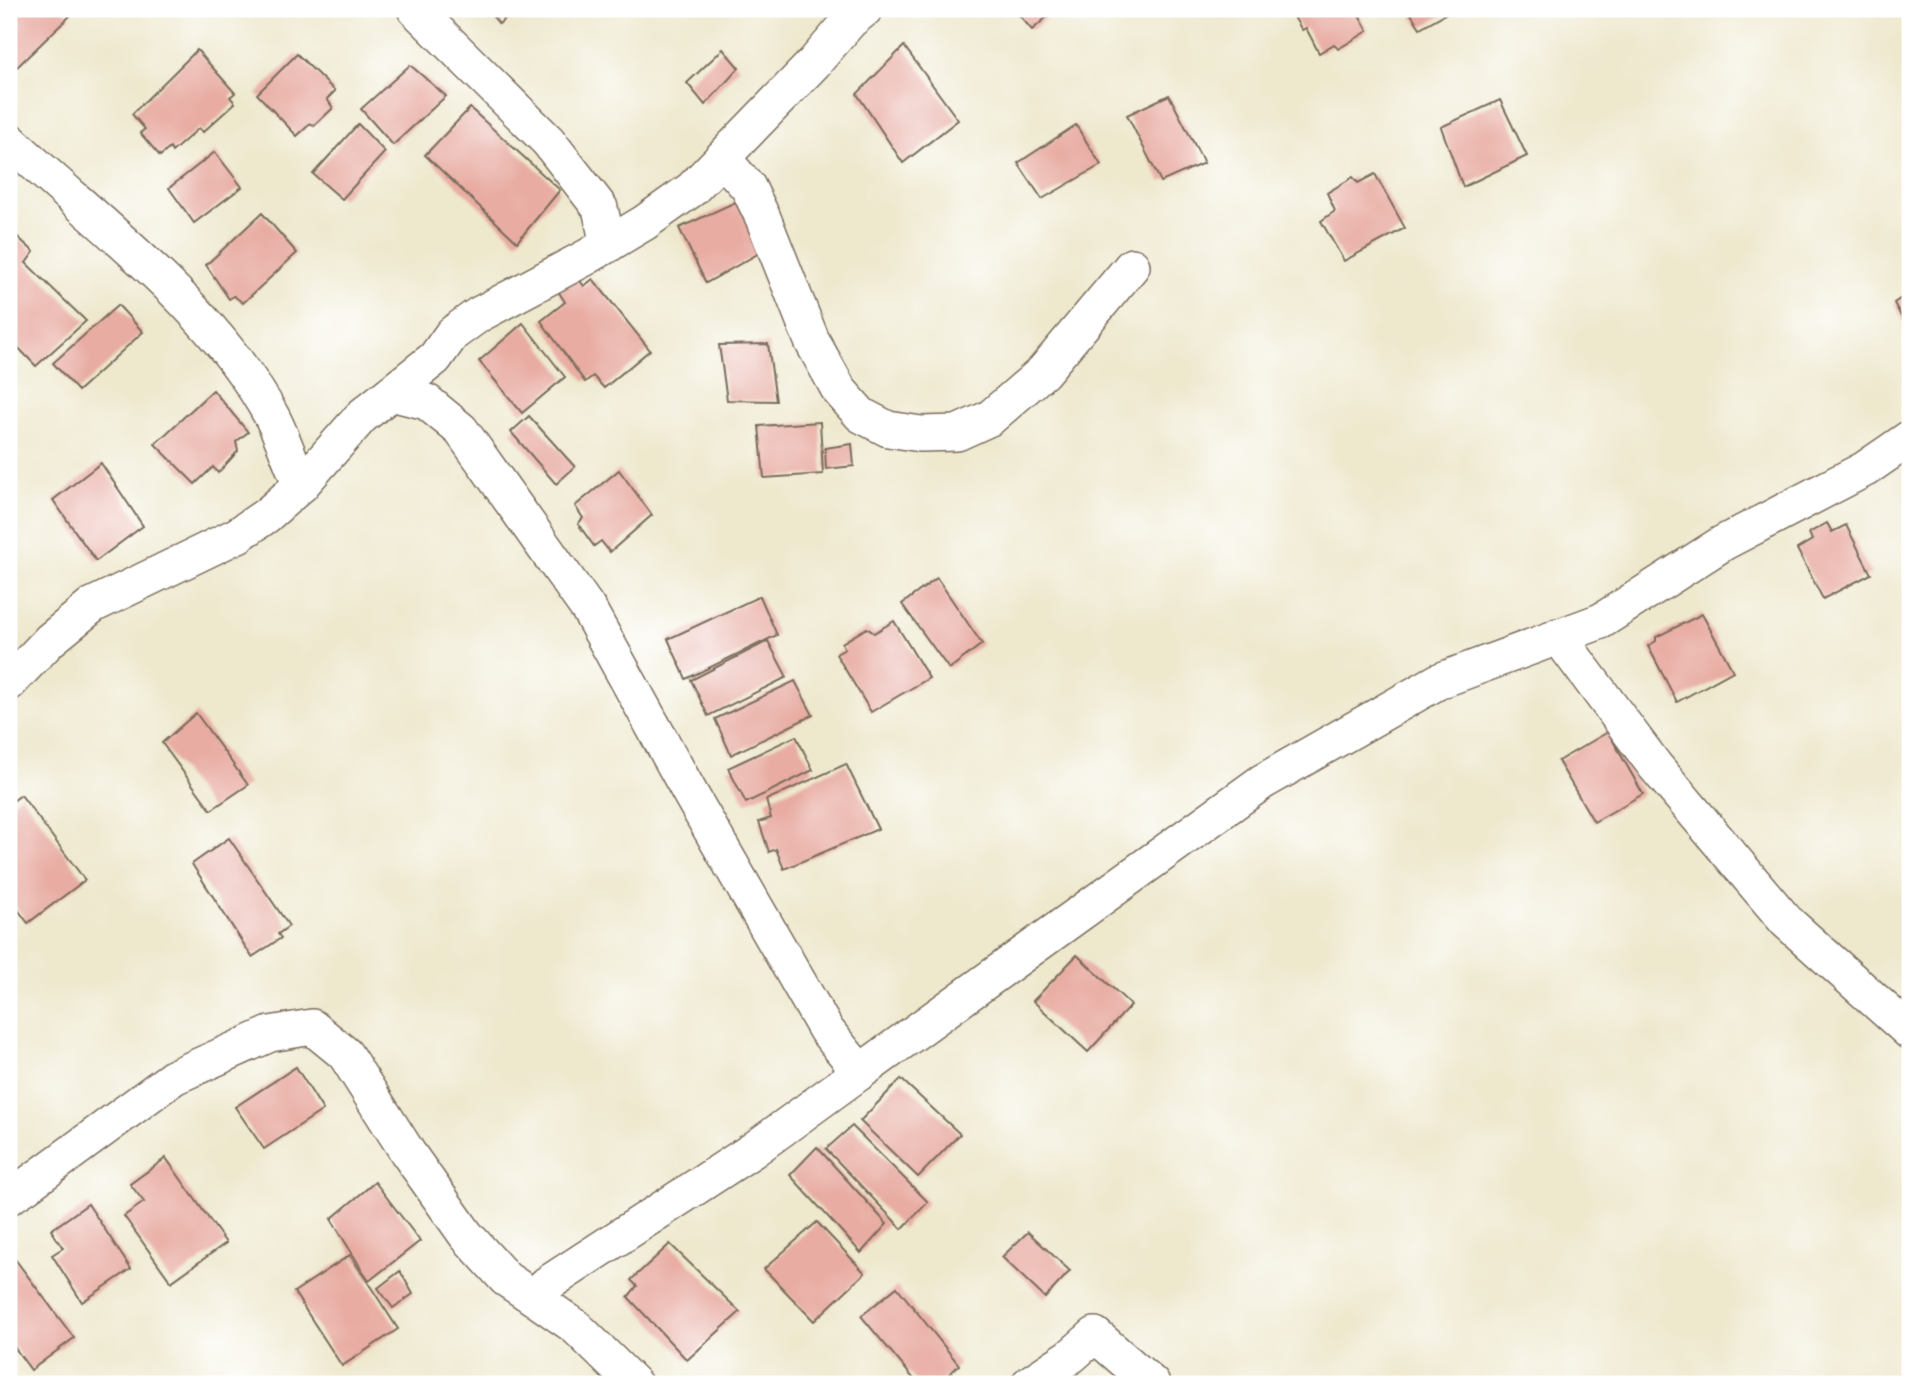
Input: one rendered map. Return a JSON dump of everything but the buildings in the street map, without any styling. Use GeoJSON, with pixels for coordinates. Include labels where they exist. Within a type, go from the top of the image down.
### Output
{"type":"FeatureCollection","features":[{"type":"Feature","properties":{"kind":"street"},"geometry":{"type":"LineString","coordinates":[[415,9],[548,141],[600,208],[608,245]]}},
{"type":"Feature","properties":{"kind":"street"},"geometry":{"type":"LineString","coordinates":[[9,683],[50,640],[93,605],[238,535],[267,515],[323,463],[340,439],[362,416],[435,358],[452,334],[478,315],[608,245],[692,189],[850,21],[865,9]]}},
{"type":"Feature","properties":{"kind":"street"},"geometry":{"type":"LineString","coordinates":[[9,140],[167,282],[237,363],[272,417],[301,485]]}},
{"type":"Feature","properties":{"kind":"street"},"geometry":{"type":"LineString","coordinates":[[723,159],[748,187],[758,207],[812,341],[838,390],[861,415],[888,429],[921,434],[957,433],[990,418],[1043,372],[1132,267]]}},
{"type":"Feature","properties":{"kind":"street"},"geometry":{"type":"LineString","coordinates":[[391,394],[427,402],[461,429],[589,610],[826,1030],[860,1073]]}},
{"type":"Feature","properties":{"kind":"street"},"geometry":{"type":"LineString","coordinates":[[533,1297],[547,1284],[753,1150],[1262,782],[1439,681],[1601,621],[1723,543],[1865,469],[1910,438]]}},
{"type":"Feature","properties":{"kind":"street"},"geometry":{"type":"LineString","coordinates":[[1558,636],[1655,766],[1786,921],[1910,1032]]}},
{"type":"Feature","properties":{"kind":"street"},"geometry":{"type":"LineString","coordinates":[[9,1197],[174,1077],[270,1034],[312,1027],[345,1054],[408,1153],[466,1235],[506,1279],[576,1327],[634,1384]]}},
{"type":"Feature","properties":{"kind":"street"},"geometry":{"type":"LineString","coordinates":[[1029,1384],[1071,1356],[1095,1335],[1153,1384]]}}]}
